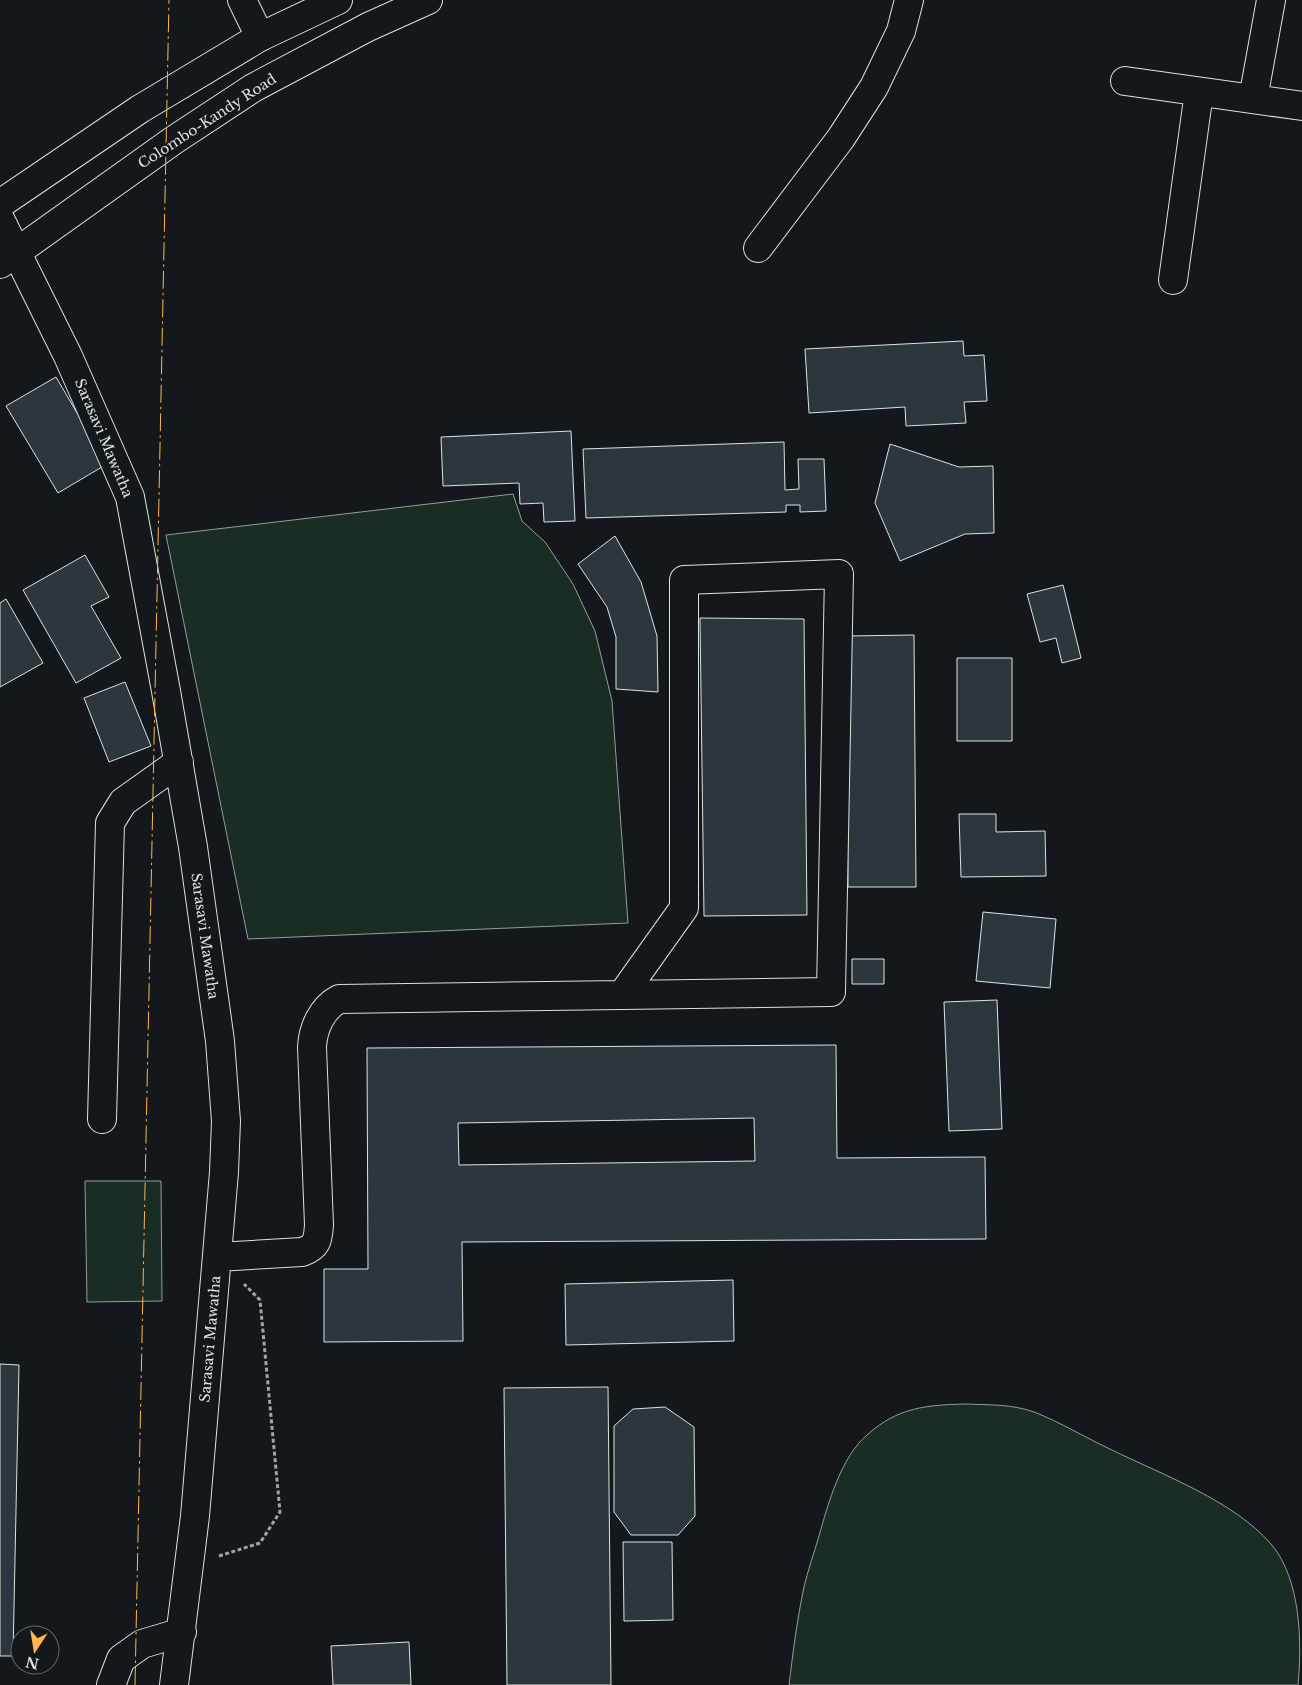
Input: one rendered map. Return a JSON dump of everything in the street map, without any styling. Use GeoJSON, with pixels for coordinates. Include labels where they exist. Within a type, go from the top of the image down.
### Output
{"type":"FeatureCollection","features":[{"type":"Feature","properties":{"kind":"main road"},"geometry":{"type":"LineString","coordinates":[[242,0],[260,37]]}},
{"type":"Feature","properties":{"kind":"main road"},"geometry":{"type":"LineString","coordinates":[[0,204],[140,109],[260,37],[338,0]]}},
{"type":"Feature","properties":{"kind":"main road","name":"Colombo-Kandy Road"},"geometry":{"type":"LineString","coordinates":[[8,258],[174,140],[253,88],[368,27],[428,0]]}},
{"type":"Feature","properties":{"kind":"main road"},"geometry":{"type":"LineString","coordinates":[[758,248],[841,138],[874,87],[901,31],[909,0]]}},
{"type":"Feature","properties":{"kind":"main road"},"geometry":{"type":"LineString","coordinates":[[1253,99],[1270,0]]}},
{"type":"Feature","properties":{"kind":"main road"},"geometry":{"type":"LineString","coordinates":[[1125,81],[1302,106]]}},
{"type":"Feature","properties":{"kind":"main road"},"geometry":{"type":"LineString","coordinates":[[1173,280],[1199,92]]}},
{"type":"Feature","properties":{"kind":"main road","name":"Sarasavi Mawatha"},"geometry":{"type":"LineString","coordinates":[[0,219],[8,258],[68,356],[130,497],[193,847],[220,1041],[226,1121],[224,1172],[189,1566],[174,1685]]}},
{"type":"Feature","properties":{"kind":"main road"},"geometry":{"type":"LineString","coordinates":[[217,1257],[302,1252],[310,1249],[315,1244],[319,1225],[312,1040],[319,1020],[330,1004],[339,999],[622,995],[831,992],[839,574],[684,580],[684,908],[622,995]]}},
{"type":"Feature","properties":{"kind":"main road"},"geometry":{"type":"LineString","coordinates":[[102,1119],[110,823],[124,802],[178,762]]}},
{"type":"Feature","properties":{"kind":"main road"},"geometry":{"type":"LineString","coordinates":[[111,1685],[121,1659],[142,1644],[182,1632]]}},
{"type":"Feature","properties":{"kind":"path"},"geometry":{"type":"LineString","coordinates":[[189,1566],[260,1543],[280,1512],[260,1300],[217,1257]]}},
{"type":"Feature","properties":{"kind":"green space"},"geometry":{"type":"Polygon","coordinates":[[[513,494],[522,521],[545,542],[573,584],[595,631],[612,701],[628,923],[248,939],[166,535],[513,494]]]}},
{"type":"Feature","properties":{"kind":"green space"},"geometry":{"type":"Polygon","coordinates":[[[85,1181],[161,1181],[162,1301],[87,1302],[85,1181]]]}},
{"type":"Feature","properties":{"kind":"green space"},"geometry":{"type":"Polygon","coordinates":[[[938,1405],[1000,1405],[1044,1416],[1197,1490],[1238,1515],[1256,1529],[1271,1544],[1281,1558],[1294,1593],[1300,1650],[1298,1685],[789,1685],[797,1624],[806,1581],[831,1496],[850,1456],[867,1435],[890,1418],[914,1409],[938,1405]]]}},
{"type":"Feature","properties":{"kind":"building"},"geometry":{"type":"Polygon","coordinates":[[[963,341],[964,356],[984,355],[987,401],[964,402],[966,423],[906,426],[905,407],[809,413],[805,349],[963,341]]]}},
{"type":"Feature","properties":{"kind":"building"},"geometry":{"type":"Polygon","coordinates":[[[56,377],[107,464],[58,493],[6,406],[56,377]]]}},
{"type":"Feature","properties":{"kind":"building"},"geometry":{"type":"Polygon","coordinates":[[[571,431],[575,521],[544,522],[543,503],[520,504],[519,483],[443,486],[441,437],[571,431]]]}},
{"type":"Feature","properties":{"kind":"building"},"geometry":{"type":"Polygon","coordinates":[[[784,442],[785,490],[799,489],[798,459],[824,459],[826,511],[800,512],[800,505],[786,505],[786,512],[586,518],[583,449],[784,442]]]}},
{"type":"Feature","properties":{"kind":"building"},"geometry":{"type":"Polygon","coordinates":[[[890,444],[959,467],[993,466],[994,533],[965,534],[900,561],[875,503],[890,444]]]}},
{"type":"Feature","properties":{"kind":"building"},"geometry":{"type":"Polygon","coordinates":[[[615,536],[641,582],[657,636],[658,692],[616,689],[616,637],[607,607],[578,564],[615,536]]]}},
{"type":"Feature","properties":{"kind":"building"},"geometry":{"type":"Polygon","coordinates":[[[85,555],[109,597],[91,606],[121,658],[76,683],[23,590],[85,555]]]}},
{"type":"Feature","properties":{"kind":"building"},"geometry":{"type":"Polygon","coordinates":[[[1063,585],[1081,658],[1062,663],[1056,638],[1040,642],[1027,594],[1063,585]]]}},
{"type":"Feature","properties":{"kind":"building"},"geometry":{"type":"Polygon","coordinates":[[[6,599],[43,663],[0,687],[0,603],[6,599]]]}},
{"type":"Feature","properties":{"kind":"building"},"geometry":{"type":"Polygon","coordinates":[[[700,618],[804,619],[807,915],[704,916],[700,618]]]}},
{"type":"Feature","properties":{"kind":"building"},"geometry":{"type":"Polygon","coordinates":[[[914,635],[916,887],[848,887],[846,636],[914,635]]]}},
{"type":"Feature","properties":{"kind":"building"},"geometry":{"type":"Polygon","coordinates":[[[957,658],[1012,658],[1012,741],[957,741],[957,658]]]}},
{"type":"Feature","properties":{"kind":"building"},"geometry":{"type":"Polygon","coordinates":[[[125,682],[151,746],[109,762],[84,698],[125,682]]]}},
{"type":"Feature","properties":{"kind":"building"},"geometry":{"type":"Polygon","coordinates":[[[959,814],[996,814],[996,832],[1045,831],[1046,876],[961,877],[959,814]]]}},
{"type":"Feature","properties":{"kind":"building"},"geometry":{"type":"Polygon","coordinates":[[[983,912],[1056,919],[1050,988],[976,981],[983,912]]]}},
{"type":"Feature","properties":{"kind":"building"},"geometry":{"type":"Polygon","coordinates":[[[852,959],[884,959],[884,984],[852,984],[852,959]]]}},
{"type":"Feature","properties":{"kind":"building"},"geometry":{"type":"Polygon","coordinates":[[[997,1000],[1002,1129],[949,1131],[944,1002],[997,1000]]]}},
{"type":"Feature","properties":{"kind":"building"},"geometry":{"type":"Polygon","coordinates":[[[836,1045],[837,1158],[985,1157],[986,1239],[462,1242],[463,1341],[324,1342],[324,1269],[368,1269],[367,1048],[836,1045]],[[754,1118],[458,1123],[459,1165],[755,1161],[754,1118]]]}},
{"type":"Feature","properties":{"kind":"building"},"geometry":{"type":"Polygon","coordinates":[[[733,1280],[734,1341],[566,1345],[565,1284],[733,1280]]]}},
{"type":"Feature","properties":{"kind":"building"},"geometry":{"type":"Polygon","coordinates":[[[0,1364],[19,1365],[14,1625],[10,1625],[10,1656],[0,1656],[0,1364]]]}},
{"type":"Feature","properties":{"kind":"building"},"geometry":{"type":"Polygon","coordinates":[[[608,1387],[611,1685],[507,1685],[504,1388],[608,1387]]]}},
{"type":"Feature","properties":{"kind":"building"},"geometry":{"type":"Polygon","coordinates":[[[665,1407],[694,1427],[695,1516],[678,1535],[631,1535],[614,1512],[614,1426],[633,1409],[665,1407]]]}},
{"type":"Feature","properties":{"kind":"building"},"geometry":{"type":"Polygon","coordinates":[[[623,1542],[672,1542],[673,1620],[624,1621],[623,1542]]]}},
{"type":"Feature","properties":{"kind":"building"},"geometry":{"type":"Polygon","coordinates":[[[409,1642],[411,1685],[333,1685],[331,1646],[409,1642]]]}},
{"type":"Feature","properties":{"kind":"power"},"geometry":{"type":"LineString","coordinates":[[135,1685],[169,0]]}}]}
